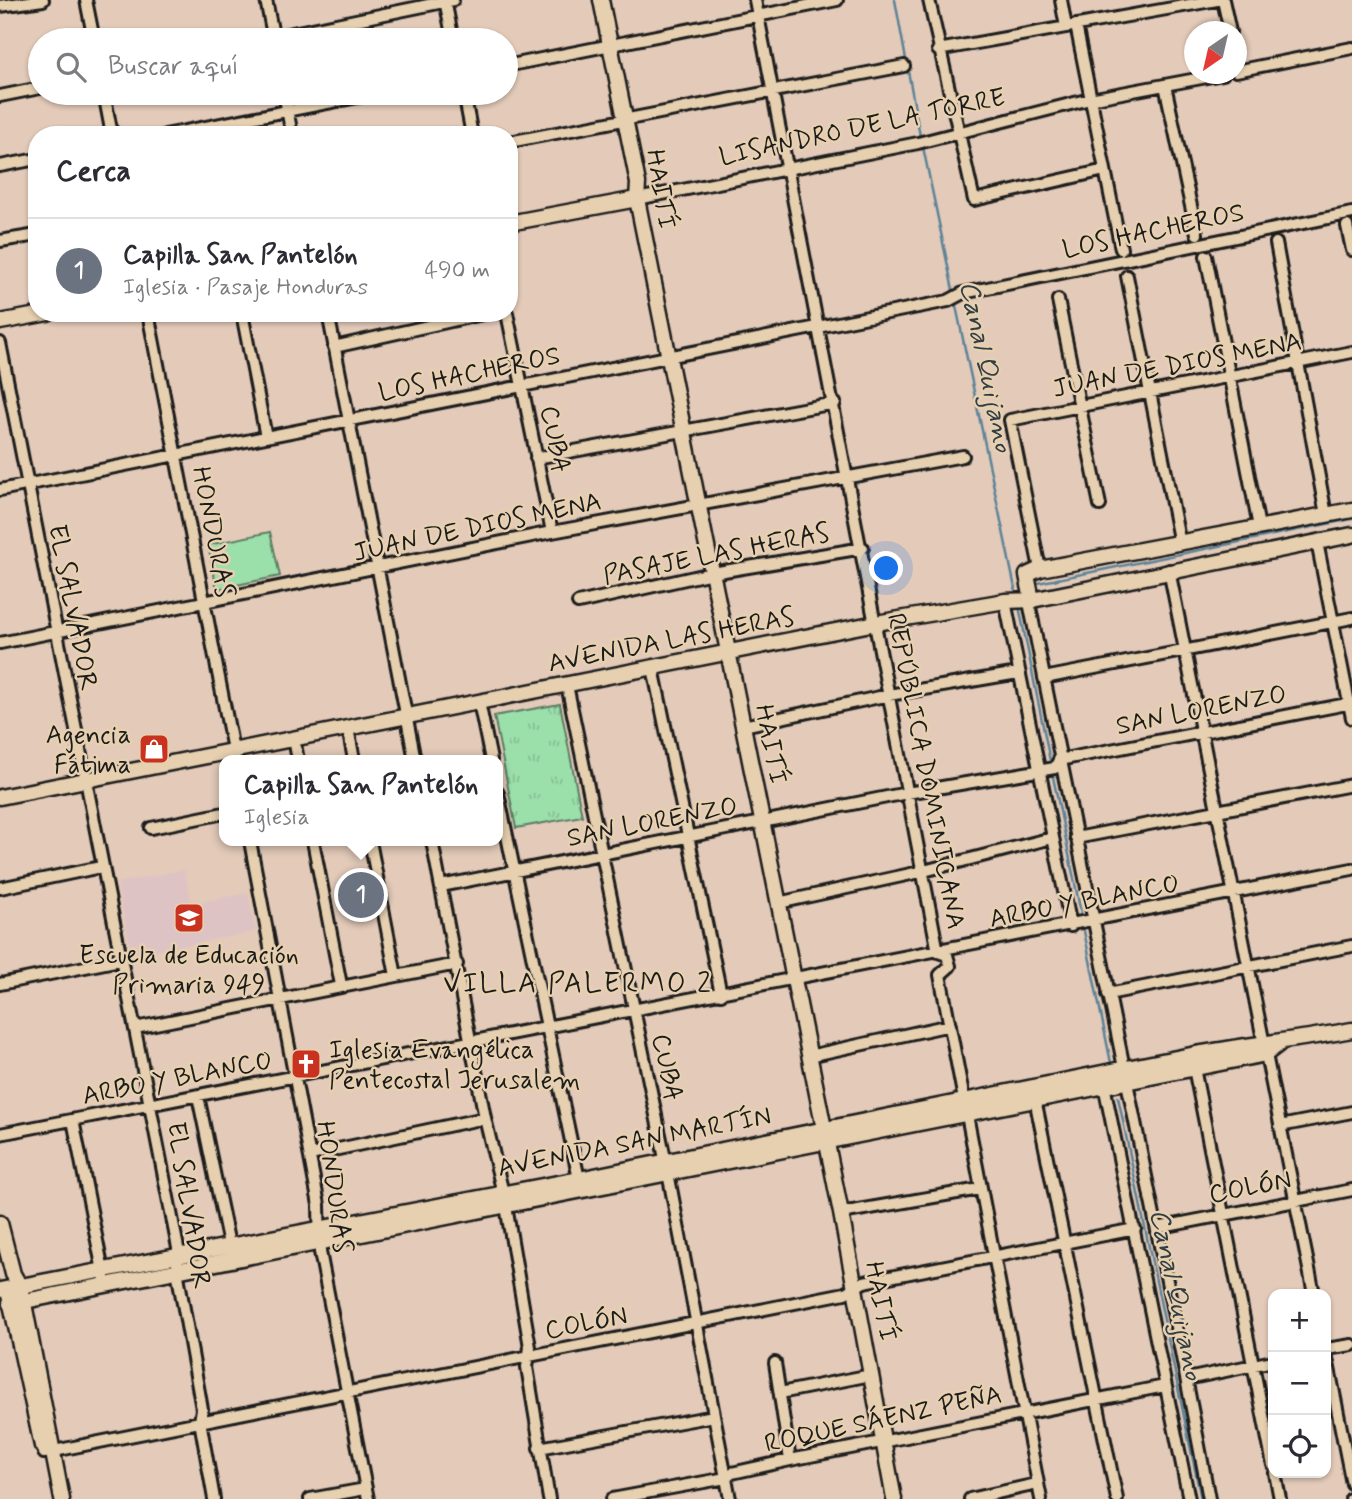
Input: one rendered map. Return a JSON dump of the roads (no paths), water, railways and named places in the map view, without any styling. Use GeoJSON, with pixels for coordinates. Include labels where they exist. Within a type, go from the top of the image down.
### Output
{"type":"FeatureCollection","features":[{"type":"Feature","properties":{"kind":"main road","name":"HAITÍ"},"geometry":{"type":"LineString","coordinates":[[601,0],[638,183],[637,199],[668,357],[841,1213],[894,1499]]}},
{"type":"Feature","properties":{"kind":"main road","name":"LISANDRO DE LA TORRE"},"geometry":{"type":"LineString","coordinates":[[518,221],[637,199]]}},
{"type":"Feature","properties":{"kind":"main road"},"geometry":{"type":"LineString","coordinates":[[0,322],[28,317]]}},
{"type":"Feature","properties":{"kind":"main road"},"geometry":{"type":"LineString","coordinates":[[1032,600],[1033,572],[1352,510]]}},
{"type":"Feature","properties":{"kind":"main road","name":"AVENIDA LAS HERAS"},"geometry":{"type":"LineString","coordinates":[[238,755],[294,739],[876,623],[1004,601],[1032,600],[1169,570],[1352,535]]}},
{"type":"Feature","properties":{"kind":"main road","name":"AVENIDA LAS HERAS"},"geometry":{"type":"LineString","coordinates":[[0,797],[219,759]]}},
{"type":"Feature","properties":{"kind":"main road","name":"AVENIDA SAN MARTÍN"},"geometry":{"type":"LineString","coordinates":[[824,1135],[967,1114],[1035,1095],[1352,1030]]}},
{"type":"Feature","properties":{"kind":"main road","name":"AVENIDA SAN MARTÍN"},"geometry":{"type":"LineString","coordinates":[[12,1295],[231,1253],[321,1228],[503,1199],[666,1168],[824,1135],[967,1099],[1035,1095]]}},
{"type":"Feature","properties":{"kind":"main road","name":"AVENIDA SAN MARTÍN"},"geometry":{"type":"LineString","coordinates":[[231,1253],[319,1244],[503,1199]]}},
{"type":"Feature","properties":{"kind":"main road"},"geometry":{"type":"LineString","coordinates":[[0,1223],[13,1275],[12,1295],[48,1452],[62,1499]]}},
{"type":"Feature","properties":{"kind":"main road"},"geometry":{"type":"LineString","coordinates":[[48,1452],[52,1499]]}},
{"type":"Feature","properties":{"kind":"street"},"geometry":{"type":"LineString","coordinates":[[0,6],[43,0]]}},
{"type":"Feature","properties":{"kind":"street"},"geometry":{"type":"LineString","coordinates":[[86,0],[92,28]]}},
{"type":"Feature","properties":{"kind":"street"},"geometry":{"type":"LineString","coordinates":[[266,0],[271,28]]}},
{"type":"Feature","properties":{"kind":"street","name":"REPÚBLICA DOMINICANA"},"geometry":{"type":"LineString","coordinates":[[755,0],[863,548],[920,872],[938,952],[947,955],[950,966],[940,975],[967,1099],[967,1114],[980,1189],[996,1257],[1041,1499]]}},
{"type":"Feature","properties":{"kind":"street"},"geometry":{"type":"LineString","coordinates":[[518,64],[837,0]]}},
{"type":"Feature","properties":{"kind":"street"},"geometry":{"type":"LineString","coordinates":[[929,0],[938,50],[974,200],[1105,170]]}},
{"type":"Feature","properties":{"kind":"street"},"geometry":{"type":"LineString","coordinates":[[1061,0],[1071,26],[1090,99],[1121,249]]}},
{"type":"Feature","properties":{"kind":"street"},"geometry":{"type":"LineString","coordinates":[[938,50],[1217,0]]}},
{"type":"Feature","properties":{"kind":"street"},"geometry":{"type":"LineString","coordinates":[[1223,0],[1228,21]]}},
{"type":"Feature","properties":{"kind":"street"},"geometry":{"type":"LineString","coordinates":[[324,28],[448,1],[451,28]]}},
{"type":"Feature","properties":{"kind":"street"},"geometry":{"type":"LineString","coordinates":[[1247,67],[1352,48]]}},
{"type":"Feature","properties":{"kind":"street"},"geometry":{"type":"LineString","coordinates":[[518,140],[904,66]]}},
{"type":"Feature","properties":{"kind":"street","name":"LISANDRO DE LA TORRE"},"geometry":{"type":"LineString","coordinates":[[637,199],[957,132],[1090,99],[1184,81]]}},
{"type":"Feature","properties":{"kind":"street"},"geometry":{"type":"LineString","coordinates":[[1165,85],[1196,234]]}},
{"type":"Feature","properties":{"kind":"street"},"geometry":{"type":"LineString","coordinates":[[0,96],[28,90]]}},
{"type":"Feature","properties":{"kind":"street"},"geometry":{"type":"LineString","coordinates":[[107,105],[111,126]]}},
{"type":"Feature","properties":{"kind":"street"},"geometry":{"type":"LineString","coordinates":[[286,105],[290,126]]}},
{"type":"Feature","properties":{"kind":"street"},"geometry":{"type":"LineString","coordinates":[[215,126],[324,105]]}},
{"type":"Feature","properties":{"kind":"street"},"geometry":{"type":"LineString","coordinates":[[466,105],[470,126]]}},
{"type":"Feature","properties":{"kind":"street"},"geometry":{"type":"LineString","coordinates":[[0,166],[28,161]]}},
{"type":"Feature","properties":{"kind":"street","name":"LOS HACHEROS"},"geometry":{"type":"LineString","coordinates":[[0,490],[668,357],[1352,213]]}},
{"type":"Feature","properties":{"kind":"street"},"geometry":{"type":"LineString","coordinates":[[1347,226],[1352,250]]}},
{"type":"Feature","properties":{"kind":"street"},"geometry":{"type":"LineString","coordinates":[[0,241],[28,236]]}},
{"type":"Feature","properties":{"kind":"street"},"geometry":{"type":"LineString","coordinates":[[1276,243],[1326,515]]}},
{"type":"Feature","properties":{"kind":"street"},"geometry":{"type":"LineString","coordinates":[[1206,256],[1259,527]]}},
{"type":"Feature","properties":{"kind":"street"},"geometry":{"type":"LineString","coordinates":[[1127,276],[1180,544]]}},
{"type":"Feature","properties":{"kind":"street"},"geometry":{"type":"LineString","coordinates":[[1058,300],[1100,505]]}},
{"type":"Feature","properties":{"kind":"street","name":"HONDURAS"},"geometry":{"type":"LineString","coordinates":[[150,322],[235,755]]}},
{"type":"Feature","properties":{"kind":"street"},"geometry":{"type":"LineString","coordinates":[[244,322],[266,438]]}},
{"type":"Feature","properties":{"kind":"street"},"geometry":{"type":"LineString","coordinates":[[330,322],[414,755]]}},
{"type":"Feature","properties":{"kind":"street"},"geometry":{"type":"LineString","coordinates":[[334,346],[445,322]]}},
{"type":"Feature","properties":{"kind":"street","name":"CUBA"},"geometry":{"type":"LineString","coordinates":[[510,322],[552,532]]}},
{"type":"Feature","properties":{"kind":"street","name":"EL SALVADOR"},"geometry":{"type":"LineString","coordinates":[[0,343],[101,867],[150,1105],[202,1409],[200,1422],[214,1499]]}},
{"type":"Feature","properties":{"kind":"street","name":"JUAN DE DIOS MENA"},"geometry":{"type":"LineString","coordinates":[[1033,572],[1010,420],[1080,409],[1150,392],[1352,352]]}},
{"type":"Feature","properties":{"kind":"street"},"geometry":{"type":"LineString","coordinates":[[536,458],[835,403]]}},
{"type":"Feature","properties":{"kind":"street","name":"JUAN DE DIOS MENA"},"geometry":{"type":"LineString","coordinates":[[0,643],[552,532],[963,456]]}},
{"type":"Feature","properties":{"kind":"street"},"geometry":{"type":"LineString","coordinates":[[1317,541],[1352,718]]}},
{"type":"Feature","properties":{"kind":"street","name":"PASAJE LAS HERAS"},"geometry":{"type":"LineString","coordinates":[[578,603],[712,573],[863,548]]}},
{"type":"Feature","properties":{"kind":"street"},"geometry":{"type":"LineString","coordinates":[[1169,570],[1248,967],[1269,1047],[1280,1126],[1313,1289]]}},
{"type":"Feature","properties":{"kind":"street"},"geometry":{"type":"LineString","coordinates":[[1032,600],[1030,607],[1044,678],[1052,838],[1071,926]]}},
{"type":"Feature","properties":{"kind":"street"},"geometry":{"type":"LineString","coordinates":[[1004,601],[1018,673],[1076,838],[1157,1228],[1209,1499]]}},
{"type":"Feature","properties":{"kind":"street"},"geometry":{"type":"LineString","coordinates":[[1044,678],[1352,618]]}},
{"type":"Feature","properties":{"kind":"street"},"geometry":{"type":"LineString","coordinates":[[653,668],[721,994]]}},
{"type":"Feature","properties":{"kind":"street"},"geometry":{"type":"LineString","coordinates":[[743,726],[888,695],[1018,673]]}},
{"type":"Feature","properties":{"kind":"street","name":"CUBA"},"geometry":{"type":"LineString","coordinates":[[567,685],[666,1168],[730,1499]]}},
{"type":"Feature","properties":{"kind":"street"},"geometry":{"type":"LineString","coordinates":[[479,702],[490,755]]}},
{"type":"Feature","properties":{"kind":"street","name":"SAN LORENZO"},"geometry":{"type":"LineString","coordinates":[[441,886],[1049,767],[1201,732],[1350,703]]}},
{"type":"Feature","properties":{"kind":"street"},"geometry":{"type":"LineString","coordinates":[[348,728],[353,755]]}},
{"type":"Feature","properties":{"kind":"street"},"geometry":{"type":"LineString","coordinates":[[294,739],[297,755]]}},
{"type":"Feature","properties":{"kind":"street"},"geometry":{"type":"LineString","coordinates":[[1076,838],[1352,785]]}},
{"type":"Feature","properties":{"kind":"street"},"geometry":{"type":"LineString","coordinates":[[151,828],[219,814]]}},
{"type":"Feature","properties":{"kind":"street"},"geometry":{"type":"LineString","coordinates":[[503,818],[545,1028],[581,1185]]}},
{"type":"Feature","properties":{"kind":"street"},"geometry":{"type":"LineString","coordinates":[[778,903],[920,872],[1052,838]]}},
{"type":"Feature","properties":{"kind":"street","name":"HONDURAS"},"geometry":{"type":"LineString","coordinates":[[251,846],[310,1154],[321,1228],[319,1244],[367,1494]]}},
{"type":"Feature","properties":{"kind":"street"},"geometry":{"type":"LineString","coordinates":[[314,846],[341,985]]}},
{"type":"Feature","properties":{"kind":"street"},"geometry":{"type":"LineString","coordinates":[[371,846],[396,976]]}},
{"type":"Feature","properties":{"kind":"street"},"geometry":{"type":"LineString","coordinates":[[433,846],[503,1199],[529,1356],[527,1367],[539,1448],[549,1499]]}},
{"type":"Feature","properties":{"kind":"street"},"geometry":{"type":"LineString","coordinates":[[0,888],[101,867]]}},
{"type":"Feature","properties":{"kind":"street","name":"ARBO Y BLANCO"},"geometry":{"type":"LineString","coordinates":[[0,1134],[1093,922],[1352,869]]}},
{"type":"Feature","properties":{"kind":"street"},"geometry":{"type":"LineString","coordinates":[[1108,994],[1352,946]]}},
{"type":"Feature","properties":{"kind":"street"},"geometry":{"type":"LineString","coordinates":[[0,984],[120,960]]}},
{"type":"Feature","properties":{"kind":"street"},"geometry":{"type":"LineString","coordinates":[[135,1028],[457,964]]}},
{"type":"Feature","properties":{"kind":"street"},"geometry":{"type":"LineString","coordinates":[[809,1056],[950,1025]]}},
{"type":"Feature","properties":{"kind":"street"},"geometry":{"type":"LineString","coordinates":[[1193,1062],[1268,1440]]}},
{"type":"Feature","properties":{"kind":"street"},"geometry":{"type":"LineString","coordinates":[[1103,1081],[1189,1499]]}},
{"type":"Feature","properties":{"kind":"street"},"geometry":{"type":"LineString","coordinates":[[1035,1095],[1117,1499]]}},
{"type":"Feature","properties":{"kind":"street"},"geometry":{"type":"LineString","coordinates":[[198,1096],[231,1253]]}},
{"type":"Feature","properties":{"kind":"street"},"geometry":{"type":"LineString","coordinates":[[1280,1126],[1352,1112]]}},
{"type":"Feature","properties":{"kind":"street"},"geometry":{"type":"LineString","coordinates":[[310,1154],[485,1118]]}},
{"type":"Feature","properties":{"kind":"street"},"geometry":{"type":"LineString","coordinates":[[73,1120],[104,1279]]}},
{"type":"Feature","properties":{"kind":"street"},"geometry":{"type":"LineString","coordinates":[[841,1213],[980,1189]]}},
{"type":"Feature","properties":{"kind":"street","name":"COLÓN"},"geometry":{"type":"LineString","coordinates":[[1157,1228],[1352,1190]]}},
{"type":"Feature","properties":{"kind":"street","name":"COLÓN"},"geometry":{"type":"LineString","coordinates":[[48,1452],[696,1324],[845,1293],[864,1282],[1135,1229]]}},
{"type":"Feature","properties":{"kind":"street"},"geometry":{"type":"LineString","coordinates":[[1331,1350],[1352,1345]]}},
{"type":"Feature","properties":{"kind":"street"},"geometry":{"type":"LineString","coordinates":[[1326,1352],[1352,1484]]}},
{"type":"Feature","properties":{"kind":"street"},"geometry":{"type":"LineString","coordinates":[[1187,1379],[1268,1362]]}},
{"type":"Feature","properties":{"kind":"street"},"geometry":{"type":"LineString","coordinates":[[775,1363],[790,1460]]}},
{"type":"Feature","properties":{"kind":"street"},"geometry":{"type":"LineString","coordinates":[[780,1394],[871,1375]]}},
{"type":"Feature","properties":{"kind":"street","name":"ROQUE SÁENZ PEÑA"},"geometry":{"type":"LineString","coordinates":[[612,1499],[726,1478],[732,1473],[790,1460],[1165,1386]]}},
{"type":"Feature","properties":{"kind":"street"},"geometry":{"type":"LineString","coordinates":[[539,1448],[714,1416]]}},
{"type":"Feature","properties":{"kind":"street"},"geometry":{"type":"LineString","coordinates":[[1340,1423],[1352,1420]]}},
{"type":"Feature","properties":{"kind":"street"},"geometry":{"type":"LineString","coordinates":[[1276,1478],[1280,1499]]}},
{"type":"Feature","properties":{"kind":"street"},"geometry":{"type":"LineString","coordinates":[[970,1499],[1037,1484]]}},
{"type":"Feature","properties":{"kind":"street"},"geometry":{"type":"LineString","coordinates":[[310,1499],[367,1494]]}},
{"type":"Feature","properties":{"kind":"waterway","name":"Canal Quijano"},"geometry":{"type":"LineString","coordinates":[[895,0],[920,136]]}},
{"type":"Feature","properties":{"kind":"waterway","name":"Canal Quijano"},"geometry":{"type":"LineString","coordinates":[[923,147],[954,295]]}},
{"type":"Feature","properties":{"kind":"waterway","name":"Canal Quijano"},"geometry":{"type":"LineString","coordinates":[[955,301],[1016,593]]}},
{"type":"Feature","properties":{"kind":"waterway"},"geometry":{"type":"LineString","coordinates":[[1033,584],[1352,519]]}},
{"type":"Feature","properties":{"kind":"waterway","name":"Canal Quijano"},"geometry":{"type":"LineString","coordinates":[[1019,606],[1051,766]]}},
{"type":"Feature","properties":{"kind":"waterway","name":"Canal Quijano"},"geometry":{"type":"LineString","coordinates":[[1052,772],[1081,913]]}},
{"type":"Feature","properties":{"kind":"waterway","name":"Canal Quijano"},"geometry":{"type":"LineString","coordinates":[[1084,931],[1111,1063]]}},
{"type":"Feature","properties":{"kind":"waterway","name":"Canal Quijano"},"geometry":{"type":"LineString","coordinates":[[1118,1097],[1201,1499]]}},
{"type":"Feature","properties":{"kind":"place","name":"Agencia Fátima"},"geometry":{"type":"Point","coordinates":[154,749]}},
{"type":"Feature","properties":{"kind":"place","name":"Capilla San Pantelón"},"geometry":{"type":"Point","coordinates":[361,895]}},
{"type":"Feature","properties":{"kind":"place","name":"Escuela de Educación Primaria 949"},"geometry":{"type":"Point","coordinates":[189,918]}},
{"type":"Feature","properties":{"kind":"place","name":"Iglesia Evangélica Pentecostal Jerusalem"},"geometry":{"type":"Point","coordinates":[306,1064]}},
{"type":"Feature","properties":{"kind":"district","name":"VILLA PALERMO 2"},"geometry":{"type":"Point","coordinates":[578,982]}}]}
